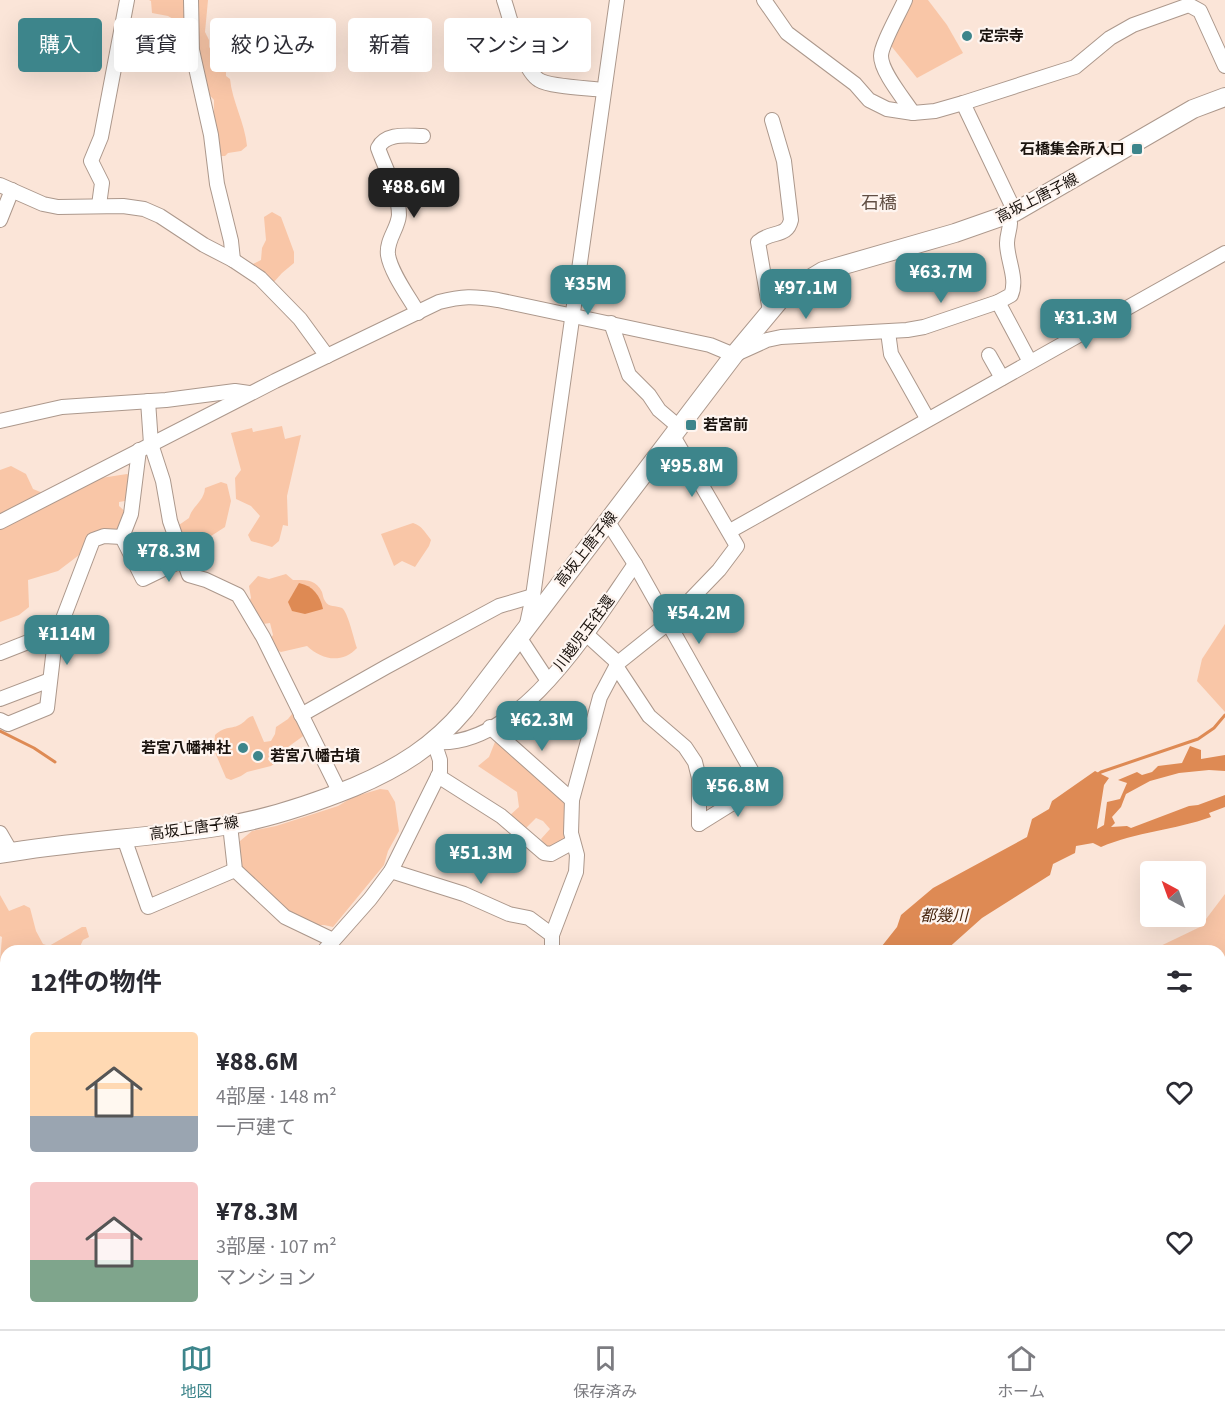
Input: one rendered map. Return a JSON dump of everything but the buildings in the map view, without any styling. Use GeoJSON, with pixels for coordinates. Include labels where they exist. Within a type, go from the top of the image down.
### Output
{"type":"FeatureCollection","features":[{"type":"Feature","properties":{"kind":"main road","name":"高坂上唐子線"},"geometry":{"type":"LineString","coordinates":[[6,853],[230,825],[285,812],[340,792],[394,768],[434,742],[465,709],[734,355],[770,311],[793,289],[823,271],[955,233],[1012,213],[1193,110],[1225,97]]}},
{"type":"Feature","properties":{"kind":"street"},"geometry":{"type":"LineString","coordinates":[[99,205],[102,183],[91,160],[101,136],[127,0]]}},
{"type":"Feature","properties":{"kind":"street"},"geometry":{"type":"LineString","coordinates":[[191,0],[192,50],[211,135],[217,184],[231,241],[233,260]]}},
{"type":"Feature","properties":{"kind":"street"},"geometry":{"type":"LineString","coordinates":[[504,0],[525,63],[535,77],[543,82],[604,90]]}},
{"type":"Feature","properties":{"kind":"street"},"geometry":{"type":"LineString","coordinates":[[548,681],[523,631],[533,596],[617,0]]}},
{"type":"Feature","properties":{"kind":"street"},"geometry":{"type":"LineString","coordinates":[[764,0],[787,33],[855,84],[869,100],[887,109],[913,113],[935,111],[963,104],[1075,67],[1110,38],[1133,25],[1189,5],[1200,11],[1225,66]]}},
{"type":"Feature","properties":{"kind":"street"},"geometry":{"type":"LineString","coordinates":[[906,0],[882,48],[881,57],[884,68],[913,113]]}},
{"type":"Feature","properties":{"kind":"street"},"geometry":{"type":"LineString","coordinates":[[0,522],[251,393],[439,302],[464,296],[474,296],[611,323],[710,345],[734,355],[767,340],[781,337],[888,332],[924,327],[998,302],[1011,296],[1013,289],[1007,246],[1012,213],[963,104]]}},
{"type":"Feature","properties":{"kind":"street"},"geometry":{"type":"LineString","coordinates":[[770,311],[758,242],[771,234],[786,232],[791,220],[784,162],[772,120]]}},
{"type":"Feature","properties":{"kind":"street"},"geometry":{"type":"LineString","coordinates":[[418,313],[388,253],[399,215],[395,195],[378,148],[384,141],[394,137],[423,136]]}},
{"type":"Feature","properties":{"kind":"street"},"geometry":{"type":"LineString","coordinates":[[0,220],[6,188],[43,204],[58,207],[99,205],[144,209],[160,216],[260,278],[300,319],[327,356]]}},
{"type":"Feature","properties":{"kind":"street"},"geometry":{"type":"LineString","coordinates":[[730,531],[927,418],[1225,253]]}},
{"type":"Feature","properties":{"kind":"street"},"geometry":{"type":"LineString","coordinates":[[998,302],[1030,362]]}},
{"type":"Feature","properties":{"kind":"street"},"geometry":{"type":"LineString","coordinates":[[552,945],[552,935],[576,872],[577,855],[571,833],[572,800],[600,697],[617,665],[668,622],[719,570],[737,546],[676,431],[649,395],[629,375],[611,323]]}},
{"type":"Feature","properties":{"kind":"street"},"geometry":{"type":"LineString","coordinates":[[888,332],[891,354],[927,418]]}},
{"type":"Feature","properties":{"kind":"street"},"geometry":{"type":"LineString","coordinates":[[989,355],[1002,378]]}},
{"type":"Feature","properties":{"kind":"street"},"geometry":{"type":"LineString","coordinates":[[0,422],[62,406],[148,401],[235,392],[251,393]]}},
{"type":"Feature","properties":{"kind":"street"},"geometry":{"type":"LineString","coordinates":[[148,401],[145,447],[131,514],[122,537],[143,579],[182,560]]}},
{"type":"Feature","properties":{"kind":"street"},"geometry":{"type":"LineString","coordinates":[[145,447],[163,481],[170,521],[189,575],[238,595],[263,637],[340,792]]}},
{"type":"Feature","properties":{"kind":"street"},"geometry":{"type":"LineString","coordinates":[[586,634],[617,665],[649,716],[685,747],[695,762],[699,778],[699,824],[760,786],[635,564],[608,522]]}},
{"type":"Feature","properties":{"kind":"street"},"geometry":{"type":"LineString","coordinates":[[0,720],[8,724],[47,708],[56,631],[61,624],[93,540],[104,536],[122,537]]}},
{"type":"Feature","properties":{"kind":"street","name":"川越児玉往還"},"geometry":{"type":"LineString","coordinates":[[434,742],[455,742],[490,727],[518,710],[548,681],[586,634],[635,564]]}},
{"type":"Feature","properties":{"kind":"street"},"geometry":{"type":"LineString","coordinates":[[301,715],[499,606],[533,596]]}},
{"type":"Feature","properties":{"kind":"street"},"geometry":{"type":"LineString","coordinates":[[0,653],[56,631]]}},
{"type":"Feature","properties":{"kind":"street"},"geometry":{"type":"LineString","coordinates":[[0,699],[50,680]]}},
{"type":"Feature","properties":{"kind":"street"},"geometry":{"type":"LineString","coordinates":[[490,727],[572,800]]}},
{"type":"Feature","properties":{"kind":"street"},"geometry":{"type":"LineString","coordinates":[[330,945],[391,871],[438,776],[441,763],[434,742]]}},
{"type":"Feature","properties":{"kind":"street"},"geometry":{"type":"LineString","coordinates":[[438,776],[501,816],[544,853],[551,854],[573,843]]}},
{"type":"Feature","properties":{"kind":"street"},"geometry":{"type":"LineString","coordinates":[[230,825],[235,870],[285,917],[327,945]]}},
{"type":"Feature","properties":{"kind":"street"},"geometry":{"type":"LineString","coordinates":[[0,833],[6,853]]}},
{"type":"Feature","properties":{"kind":"street"},"geometry":{"type":"LineString","coordinates":[[124,838],[148,907],[235,870]]}},
{"type":"Feature","properties":{"kind":"street"},"geometry":{"type":"LineString","coordinates":[[391,871],[464,894],[509,914],[529,918],[552,935]]}},
{"type":"Feature","properties":{"kind":"shaded area"},"geometry":{"type":"Polygon","coordinates":[[[149,0],[188,0],[185,18],[172,18],[152,13],[149,0]]]}},
{"type":"Feature","properties":{"kind":"shaded area"},"geometry":{"type":"Polygon","coordinates":[[[199,0],[208,0],[205,32],[209,40],[210,72],[226,72],[226,76],[230,79],[246,137],[247,146],[241,151],[228,153],[225,156],[220,156],[217,145],[219,142],[214,122],[214,100],[205,90],[196,72],[198,18],[196,18],[199,0]]]}},
{"type":"Feature","properties":{"kind":"shaded area"},"geometry":{"type":"Polygon","coordinates":[[[908,0],[928,0],[947,25],[963,53],[917,78],[888,42],[908,0]]]}},
{"type":"Feature","properties":{"kind":"shaded area"},"geometry":{"type":"Polygon","coordinates":[[[272,212],[281,217],[294,252],[294,263],[273,283],[253,270],[253,264],[261,260],[262,248],[266,240],[264,217],[272,212]]]}},
{"type":"Feature","properties":{"kind":"shaded area"},"geometry":{"type":"Polygon","coordinates":[[[282,426],[285,439],[301,435],[287,496],[288,526],[283,525],[279,541],[272,547],[251,541],[248,535],[260,516],[251,506],[236,499],[235,478],[241,470],[231,433],[252,428],[253,432],[282,426]]]}},
{"type":"Feature","properties":{"kind":"shaded area"},"geometry":{"type":"Polygon","coordinates":[[[11,466],[26,474],[33,489],[60,500],[72,491],[101,478],[127,474],[132,477],[125,501],[119,502],[119,506],[128,514],[120,529],[112,530],[58,571],[28,580],[29,607],[19,615],[0,622],[0,470],[11,466]]]}},
{"type":"Feature","properties":{"kind":"shaded area"},"geometry":{"type":"Polygon","coordinates":[[[221,482],[227,484],[231,501],[225,527],[211,536],[207,542],[213,560],[209,565],[194,568],[187,560],[182,548],[179,525],[189,518],[205,488],[221,482]]]}},
{"type":"Feature","properties":{"kind":"shaded area"},"geometry":{"type":"Polygon","coordinates":[[[413,523],[421,528],[431,540],[429,546],[415,567],[402,561],[394,566],[381,534],[413,523]]]}},
{"type":"Feature","properties":{"kind":"shaded area"},"geometry":{"type":"Polygon","coordinates":[[[286,574],[293,580],[313,582],[320,588],[327,603],[342,608],[349,620],[357,648],[339,658],[325,657],[307,646],[281,652],[274,649],[270,639],[273,635],[270,623],[263,624],[247,604],[251,598],[249,586],[258,576],[269,579],[286,574]]]}},
{"type":"Feature","properties":{"kind":"shaded area"},"geometry":{"type":"Polygon","coordinates":[[[1225,624],[1225,712],[1197,681],[1202,659],[1225,624]]]}},
{"type":"Feature","properties":{"kind":"shaded area"},"geometry":{"type":"Polygon","coordinates":[[[297,713],[306,734],[288,747],[277,762],[231,780],[226,778],[214,750],[215,735],[253,716],[264,742],[271,741],[276,727],[292,714],[297,713]]]}},
{"type":"Feature","properties":{"kind":"shaded area"},"geometry":{"type":"Polygon","coordinates":[[[495,742],[501,743],[562,800],[569,810],[568,841],[548,849],[541,839],[550,829],[543,821],[536,818],[524,830],[508,817],[519,807],[517,792],[478,766],[489,757],[495,742]]]}},
{"type":"Feature","properties":{"kind":"shaded area"},"geometry":{"type":"Polygon","coordinates":[[[380,789],[388,790],[395,802],[399,831],[388,851],[384,865],[333,927],[311,925],[292,915],[242,870],[238,850],[240,841],[252,831],[276,826],[338,806],[353,797],[380,789]]]}},
{"type":"Feature","properties":{"kind":"shaded area"},"geometry":{"type":"Polygon","coordinates":[[[1225,894],[1225,945],[1162,945],[1200,927],[1206,927],[1206,919],[1225,894]]]}},
{"type":"Feature","properties":{"kind":"shaded area"},"geometry":{"type":"Polygon","coordinates":[[[0,895],[9,911],[24,905],[30,908],[36,931],[43,944],[46,945],[1,945],[2,937],[0,936],[0,895]]]}},
{"type":"Feature","properties":{"kind":"shaded area"},"geometry":{"type":"Polygon","coordinates":[[[82,927],[86,927],[89,937],[83,940],[81,945],[51,945],[82,927]]]}},
{"type":"Feature","properties":{"kind":"water"},"geometry":{"type":"Polygon","coordinates":[[[299,583],[315,592],[323,609],[305,614],[292,611],[288,602],[299,583]]]}},
{"type":"Feature","properties":{"kind":"water","name":"都幾川"},"geometry":{"type":"Polygon","coordinates":[[[1190,746],[1201,750],[1201,759],[1225,755],[1225,771],[1179,773],[1150,781],[1126,794],[1121,807],[1112,817],[1115,823],[1111,827],[1131,828],[1225,795],[1225,807],[1209,813],[1211,817],[1101,847],[1093,843],[1076,846],[1075,853],[1053,864],[1050,875],[982,918],[952,945],[883,945],[897,927],[901,915],[933,888],[1027,837],[1032,819],[1049,809],[1052,801],[1095,771],[1109,778],[1104,785],[1097,829],[1104,825],[1107,802],[1120,799],[1127,783],[1118,780],[1137,772],[1142,775],[1152,772],[1158,766],[1182,763],[1190,746]]]}},
{"type":"Feature","properties":{"kind":"waterway"},"geometry":{"type":"LineString","coordinates":[[1097,775],[1198,739],[1214,728],[1225,715]]}},
{"type":"Feature","properties":{"kind":"waterway"},"geometry":{"type":"LineString","coordinates":[[0,731],[34,748],[55,762]]}},
{"type":"Feature","properties":{"kind":"place","name":"定宗寺"},"geometry":{"type":"Point","coordinates":[967,36]}},
{"type":"Feature","properties":{"kind":"place","name":"石橋集会所入口"},"geometry":{"type":"Point","coordinates":[1137,149]}},
{"type":"Feature","properties":{"kind":"place","name":"若宮前"},"geometry":{"type":"Point","coordinates":[691,425]}},
{"type":"Feature","properties":{"kind":"place","name":"若宮八幡神社"},"geometry":{"type":"Point","coordinates":[243,748]}},
{"type":"Feature","properties":{"kind":"place","name":"若宮八幡古墳"},"geometry":{"type":"Point","coordinates":[258,756]}},
{"type":"Feature","properties":{"kind":"district","name":"石橋"},"geometry":{"type":"Point","coordinates":[879,203]}}]}
